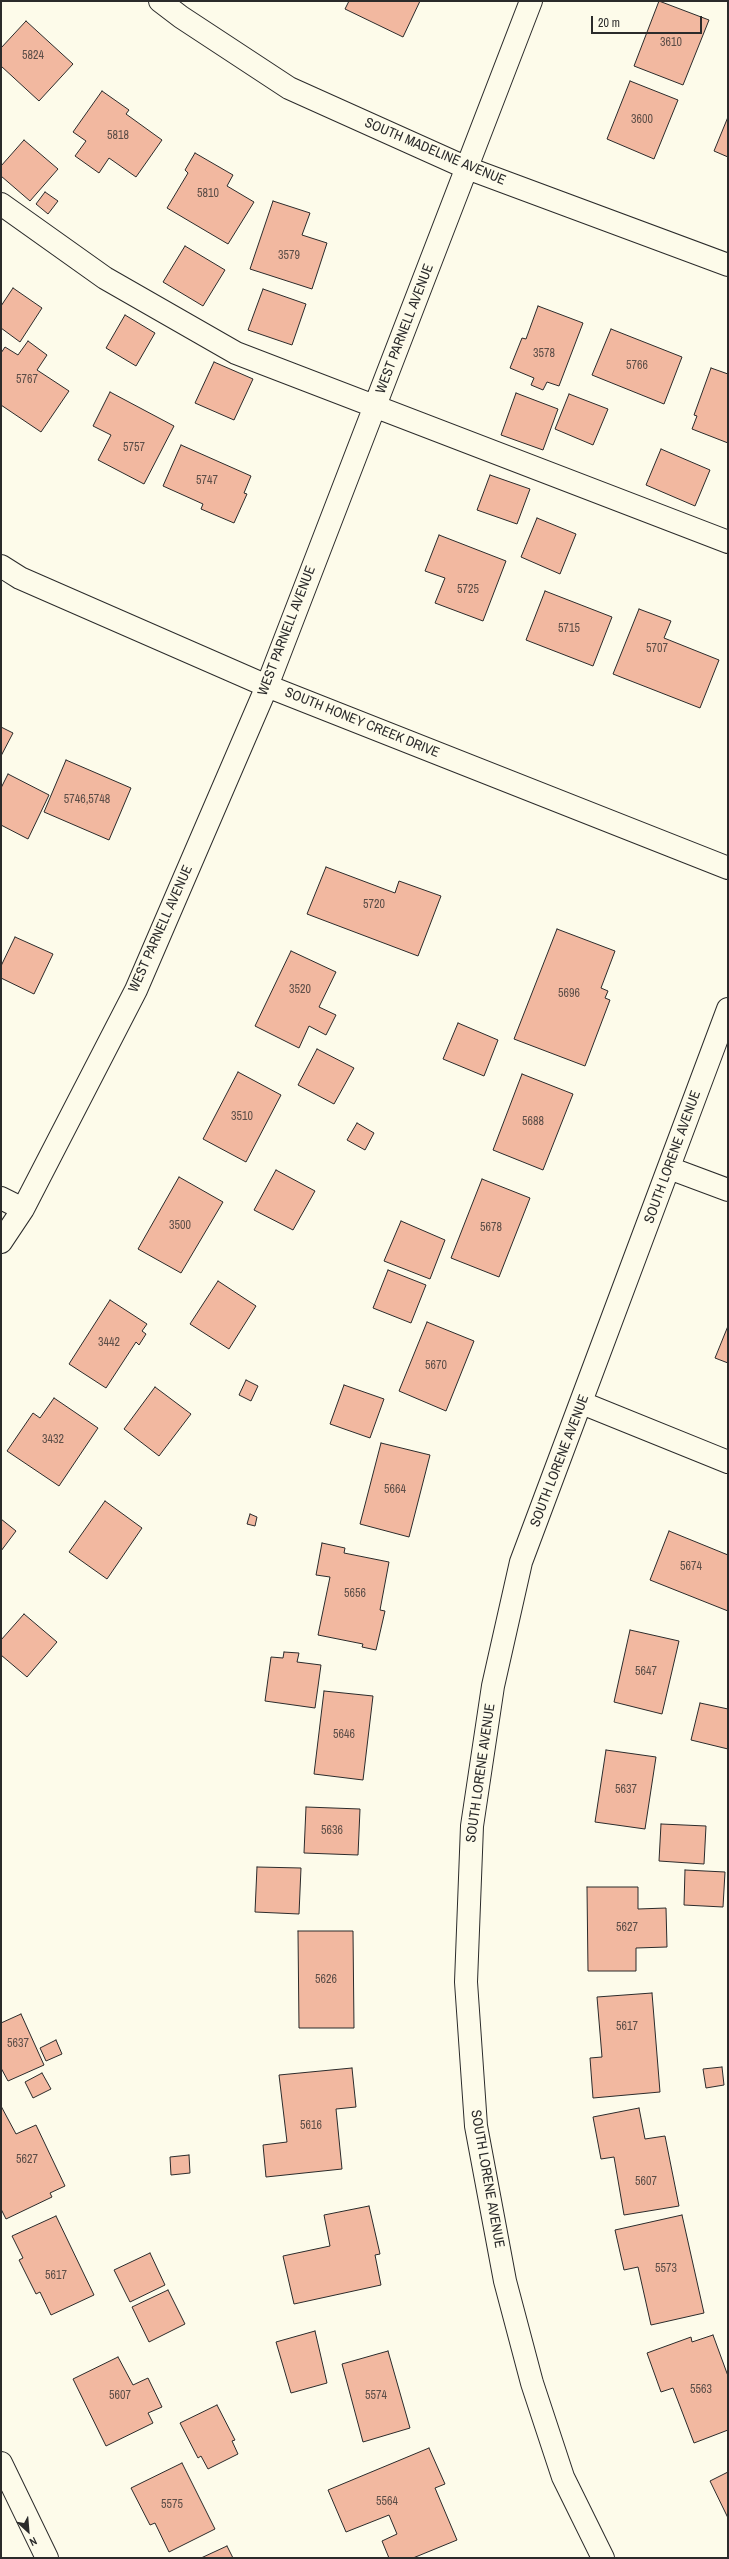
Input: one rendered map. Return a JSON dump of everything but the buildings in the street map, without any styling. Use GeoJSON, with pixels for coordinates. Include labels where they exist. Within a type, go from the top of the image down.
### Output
{"type":"FeatureCollection","features":[{"type":"Feature","properties":{"kind":"street","name":"SOUTH MADELINE AVENUE"},"geometry":{"type":"LineString","coordinates":[[160,1],[181,17],[289,88],[467,168],[728,265]]}},
{"type":"Feature","properties":{"kind":"street","name":"WEST PARNELL AVENUE"},"geometry":{"type":"LineString","coordinates":[[1,1242],[23,1209],[136,990],[267,686],[531,1]]}},
{"type":"Feature","properties":{"kind":"street"},"geometry":{"type":"LineString","coordinates":[[1,204],[105,278],[236,353],[728,542]]}},
{"type":"Feature","properties":{"kind":"street","name":"SOUTH HONEY CREEK DRIVE"},"geometry":{"type":"LineString","coordinates":[[1,566],[20,578],[267,686],[728,868]]}},
{"type":"Feature","properties":{"kind":"street","name":"SOUTH LORENE AVENUE"},"geometry":{"type":"LineString","coordinates":[[603,2558],[563,2477],[532,2383],[505,2281],[476,2126],[466,1982],[472,1826],[493,1686],[521,1562],[582,1403],[728,1009]]}},
{"type":"Feature","properties":{"kind":"street"},"geometry":{"type":"LineString","coordinates":[[669,1168],[728,1190]]}},
{"type":"Feature","properties":{"kind":"street"},"geometry":{"type":"LineString","coordinates":[[1,1198],[23,1209]]}},
{"type":"Feature","properties":{"kind":"street"},"geometry":{"type":"LineString","coordinates":[[582,1403],[728,1462]]}},
{"type":"Feature","properties":{"kind":"street"},"geometry":{"type":"LineString","coordinates":[[1,2463],[48,2558]]}}]}
